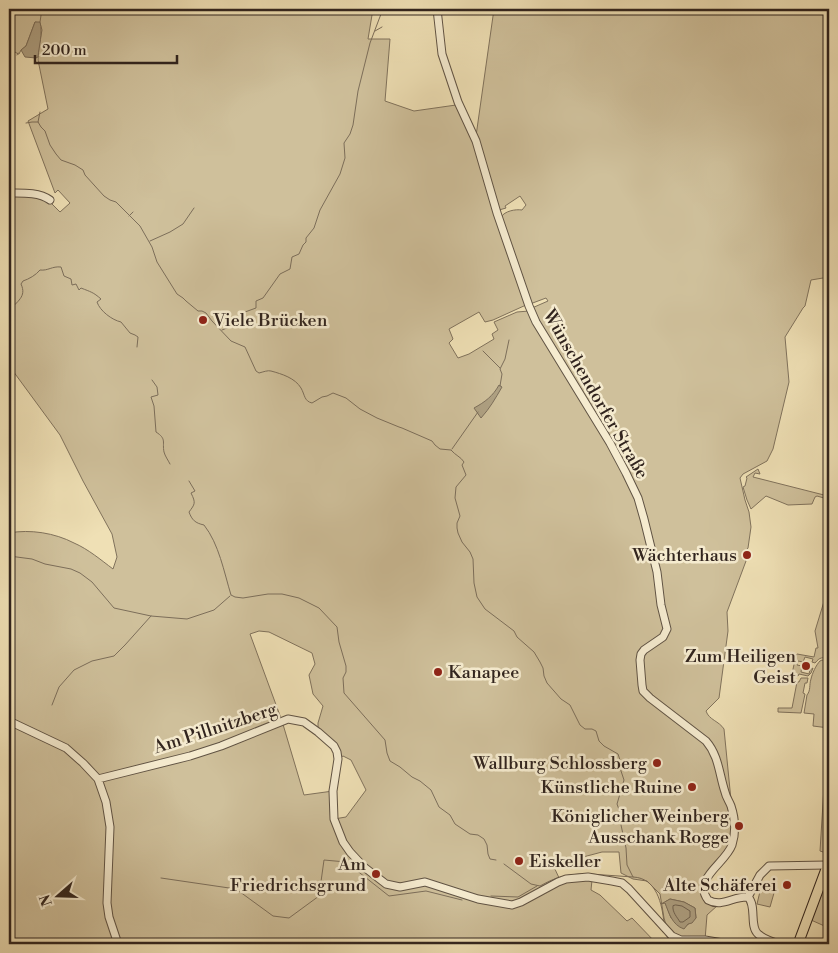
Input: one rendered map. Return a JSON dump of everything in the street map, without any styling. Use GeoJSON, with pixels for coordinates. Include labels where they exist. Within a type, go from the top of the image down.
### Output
{"type":"FeatureCollection","features":[{"type":"Feature","properties":{"kind":"main road"},"geometry":{"type":"LineString","coordinates":[[798,944],[828,863]]}},
{"type":"Feature","properties":{"kind":"street","name":"Wünschendorfer Straße"},"geometry":{"type":"LineString","coordinates":[[437,9],[442,54],[458,102],[471,128],[482,159],[497,213],[529,306],[536,322],[610,443],[638,498],[657,572],[661,605],[667,629],[663,637],[641,654],[640,672],[643,691],[706,741],[718,762],[725,793],[731,806],[735,830],[727,856],[705,880],[703,892],[708,900],[717,903],[744,896],[748,897]]}},
{"type":"Feature","properties":{"kind":"street"},"geometry":{"type":"LineString","coordinates":[[9,193],[36,194],[50,200]]}},
{"type":"Feature","properties":{"kind":"street","name":"Am Pillnitzberg"},"geometry":{"type":"LineString","coordinates":[[98,779],[206,751],[288,719],[304,722],[334,746],[337,752],[338,759],[333,791],[334,819],[343,842],[364,867],[386,884],[400,887],[425,882],[478,899],[512,905],[566,879],[588,877],[622,883],[672,936],[681,940],[705,940],[729,944]]}},
{"type":"Feature","properties":{"kind":"street"},"geometry":{"type":"LineString","coordinates":[[9,721],[66,748],[84,763],[98,779],[106,802],[110,827],[108,916],[118,944]]}},
{"type":"Feature","properties":{"kind":"street"},"geometry":{"type":"LineString","coordinates":[[780,944],[770,941],[756,931],[753,906],[748,897],[760,875],[769,866],[828,863]]}},
{"type":"Feature","properties":{"kind":"shaded area"},"geometry":{"type":"Polygon","coordinates":[[[9,9],[373,9],[368,39],[390,39],[385,101],[414,111],[456,105],[470,129],[526,305],[485,322],[479,312],[449,329],[453,339],[449,343],[458,358],[469,354],[494,339],[492,334],[498,330],[494,322],[517,312],[529,311],[616,458],[637,503],[650,551],[664,625],[663,633],[644,647],[640,689],[710,748],[733,824],[728,849],[702,884],[702,895],[707,902],[718,905],[707,915],[705,940],[681,940],[668,932],[660,894],[647,881],[633,879],[621,873],[619,852],[602,852],[553,865],[561,882],[592,880],[591,890],[600,895],[627,921],[632,918],[657,944],[9,944],[9,533],[34,532],[59,537],[84,548],[113,569],[117,557],[112,534],[60,435],[13,371],[9,369],[9,196],[35,196],[49,201],[60,212],[70,203],[58,190],[55,193],[28,121],[48,109],[38,60],[42,30],[40,23],[35,22],[26,46],[19,54],[9,48],[9,9]],[[259,631],[250,634],[282,721],[304,795],[333,791],[334,819],[346,817],[366,790],[351,760],[343,756],[338,759],[337,752],[318,732],[318,723],[323,706],[313,694],[309,675],[315,664],[312,653],[269,632],[259,631]],[[670,899],[665,902],[671,918],[685,927],[696,918],[695,908],[684,902],[670,899]]]}},
{"type":"Feature","properties":{"kind":"shaded area"},"geometry":{"type":"Polygon","coordinates":[[[494,9],[829,9],[829,277],[811,280],[805,306],[785,337],[789,382],[773,449],[767,461],[743,474],[740,478],[751,527],[748,548],[743,554],[746,561],[727,612],[728,631],[719,698],[706,711],[724,729],[731,800],[716,752],[649,695],[644,687],[643,654],[667,635],[638,495],[538,322],[532,308],[548,301],[546,298],[530,304],[501,217],[510,211],[522,210],[526,205],[520,196],[505,206],[506,208],[499,210],[476,136],[494,9]]]}},
{"type":"Feature","properties":{"kind":"shaded area"},"geometry":{"type":"Polygon","coordinates":[[[758,469],[760,474],[755,473],[753,477],[824,495],[824,498],[815,497],[812,504],[788,505],[766,496],[751,509],[743,487],[745,486],[746,477],[758,469]]]}},
{"type":"Feature","properties":{"kind":"shaded area"},"geometry":{"type":"Polygon","coordinates":[[[829,585],[829,659],[821,658],[815,663],[812,662],[813,659],[805,657],[803,662],[798,661],[797,665],[802,666],[801,672],[809,674],[813,668],[811,673],[808,676],[792,674],[797,654],[814,657],[816,648],[818,648],[815,631],[829,585]]]}},
{"type":"Feature","properties":{"kind":"shaded area"},"geometry":{"type":"Polygon","coordinates":[[[822,660],[829,662],[829,728],[813,726],[814,714],[804,713],[812,675],[822,660]]]}},
{"type":"Feature","properties":{"kind":"shaded area"},"geometry":{"type":"Polygon","coordinates":[[[801,678],[808,678],[803,693],[805,694],[801,713],[778,712],[778,708],[792,708],[797,682],[801,678]]]}},
{"type":"Feature","properties":{"kind":"shaded area"},"geometry":{"type":"Polygon","coordinates":[[[825,771],[829,771],[829,854],[820,851],[825,771]]]}},
{"type":"Feature","properties":{"kind":"shaded area"},"geometry":{"type":"Polygon","coordinates":[[[829,873],[829,928],[811,920],[829,873]]]}},
{"type":"Feature","properties":{"kind":"shaded area"},"geometry":{"type":"Polygon","coordinates":[[[762,883],[776,886],[770,907],[757,904],[762,883]]]}},
{"type":"Feature","properties":{"kind":"water"},"geometry":{"type":"Polygon","coordinates":[[[35,22],[40,22],[41,26],[38,57],[25,57],[21,50],[26,46],[35,22]]]}},
{"type":"Feature","properties":{"kind":"water"},"geometry":{"type":"Polygon","coordinates":[[[499,385],[502,387],[481,418],[474,408],[488,398],[499,385]]]}},
{"type":"Feature","properties":{"kind":"water"},"geometry":{"type":"Polygon","coordinates":[[[670,899],[684,902],[695,908],[696,918],[684,929],[674,922],[665,903],[661,904],[670,899]]]}},
{"type":"Feature","properties":{"kind":"waterway"},"geometry":{"type":"LineString","coordinates":[[40,22],[42,9]]}},
{"type":"Feature","properties":{"kind":"waterway"},"geometry":{"type":"LineString","coordinates":[[222,330],[232,326],[245,312],[256,308],[256,301],[263,298],[280,274],[290,269],[292,257],[299,254],[306,242],[306,238],[314,228],[320,210],[340,174],[345,158],[344,143],[353,125],[358,91],[370,43],[381,14],[386,9]]}},
{"type":"Feature","properties":{"kind":"waterway"},"geometry":{"type":"LineString","coordinates":[[375,31],[382,27]]}},
{"type":"Feature","properties":{"kind":"waterway"},"geometry":{"type":"LineString","coordinates":[[40,112],[38,122],[45,131],[50,145],[61,160],[83,170],[85,175],[104,196],[116,202],[140,226],[152,247],[157,262],[177,294],[198,311],[206,313],[231,341],[245,347],[256,371],[259,373],[271,371],[292,379],[301,388],[306,399],[312,403],[333,393],[346,398],[360,409],[377,418],[432,441],[440,449],[451,450],[463,460],[462,465],[466,475],[456,487],[455,498],[460,516],[457,528],[462,542],[473,559],[474,583],[477,597],[485,609],[514,631],[517,637],[534,652],[543,668],[547,683],[561,699],[570,705],[580,725],[585,729],[596,731],[599,741],[618,754],[624,780],[617,804],[621,815],[627,865],[633,877],[641,878],[648,882],[657,893],[664,923]]}},
{"type":"Feature","properties":{"kind":"waterway"},"geometry":{"type":"LineString","coordinates":[[26,123],[38,122]]}},
{"type":"Feature","properties":{"kind":"waterway"},"geometry":{"type":"LineString","coordinates":[[150,241],[183,224],[194,208]]}},
{"type":"Feature","properties":{"kind":"waterway"},"geometry":{"type":"LineString","coordinates":[[129,216],[133,212]]}},
{"type":"Feature","properties":{"kind":"waterway"},"geometry":{"type":"LineString","coordinates":[[9,311],[22,296],[23,288],[21,284],[23,281],[32,277],[40,270],[61,267],[64,276],[71,279],[72,285],[76,284],[79,290],[81,288],[92,292],[101,299],[97,302],[104,312],[121,322],[130,333],[138,337],[137,347]]}},
{"type":"Feature","properties":{"kind":"waterway"},"geometry":{"type":"LineString","coordinates":[[500,386],[502,374],[500,369],[505,359],[509,340]]}},
{"type":"Feature","properties":{"kind":"waterway"},"geometry":{"type":"LineString","coordinates":[[483,351],[500,368]]}},
{"type":"Feature","properties":{"kind":"waterway"},"geometry":{"type":"LineString","coordinates":[[152,380],[157,387],[158,395],[151,397],[154,406],[156,432],[163,439],[164,452],[170,464]]}},
{"type":"Feature","properties":{"kind":"waterway"},"geometry":{"type":"LineString","coordinates":[[452,449],[478,412]]}},
{"type":"Feature","properties":{"kind":"waterway"},"geometry":{"type":"LineString","coordinates":[[189,481],[195,491],[191,493],[194,503],[189,512],[194,521],[204,525],[214,541],[231,595],[243,598],[282,594],[299,598],[319,608],[337,627],[346,666],[343,678],[344,693],[385,740],[390,761],[431,790],[439,807],[450,815],[455,824],[470,834],[478,835],[484,839],[490,859],[496,860]]}},
{"type":"Feature","properties":{"kind":"waterway"},"geometry":{"type":"LineString","coordinates":[[9,556],[32,559],[45,564],[71,569],[92,582],[114,608],[151,616],[187,619],[214,610],[230,596]]}},
{"type":"Feature","properties":{"kind":"waterway"},"geometry":{"type":"LineString","coordinates":[[52,705],[59,687],[74,670],[92,661],[114,656],[151,616]]}},
{"type":"Feature","properties":{"kind":"waterway"},"geometry":{"type":"LineString","coordinates":[[161,878],[236,889],[273,916],[289,918],[319,896],[324,860],[346,862],[389,896],[426,891],[462,900]]}},
{"type":"Feature","properties":{"kind":"waterway"},"geometry":{"type":"LineString","coordinates":[[504,864],[531,884],[540,886],[562,877],[586,874]]}},
{"type":"Feature","properties":{"kind":"waterway"},"geometry":{"type":"LineString","coordinates":[[590,874],[633,877]]}},
{"type":"Feature","properties":{"kind":"waterway"},"geometry":{"type":"LineString","coordinates":[[491,896],[518,897],[537,886]]}},
{"type":"Feature","properties":{"kind":"waterway"},"geometry":{"type":"LineString","coordinates":[[666,935],[673,943],[707,944]]}},
{"type":"Feature","properties":{"kind":"place","name":"Viele Brücken"},"geometry":{"type":"Point","coordinates":[203,320]}},
{"type":"Feature","properties":{"kind":"place","name":"Wächterhaus"},"geometry":{"type":"Point","coordinates":[747,555]}},
{"type":"Feature","properties":{"kind":"place","name":"Zum Heiligen Geist"},"geometry":{"type":"Point","coordinates":[806,666]}},
{"type":"Feature","properties":{"kind":"place","name":"Kanapee"},"geometry":{"type":"Point","coordinates":[438,672]}},
{"type":"Feature","properties":{"kind":"place","name":"Wallburg Schlossberg"},"geometry":{"type":"Point","coordinates":[657,763]}},
{"type":"Feature","properties":{"kind":"place","name":"Künstliche Ruine"},"geometry":{"type":"Point","coordinates":[692,787]}},
{"type":"Feature","properties":{"kind":"place","name":"Königlicher Weinberg Ausschank Rogge"},"geometry":{"type":"Point","coordinates":[739,826]}},
{"type":"Feature","properties":{"kind":"place","name":"Eiskeller"},"geometry":{"type":"Point","coordinates":[519,861]}},
{"type":"Feature","properties":{"kind":"place","name":"Am Friedrichsgrund"},"geometry":{"type":"Point","coordinates":[376,874]}},
{"type":"Feature","properties":{"kind":"place","name":"Alte Schäferei"},"geometry":{"type":"Point","coordinates":[787,885]}}]}
